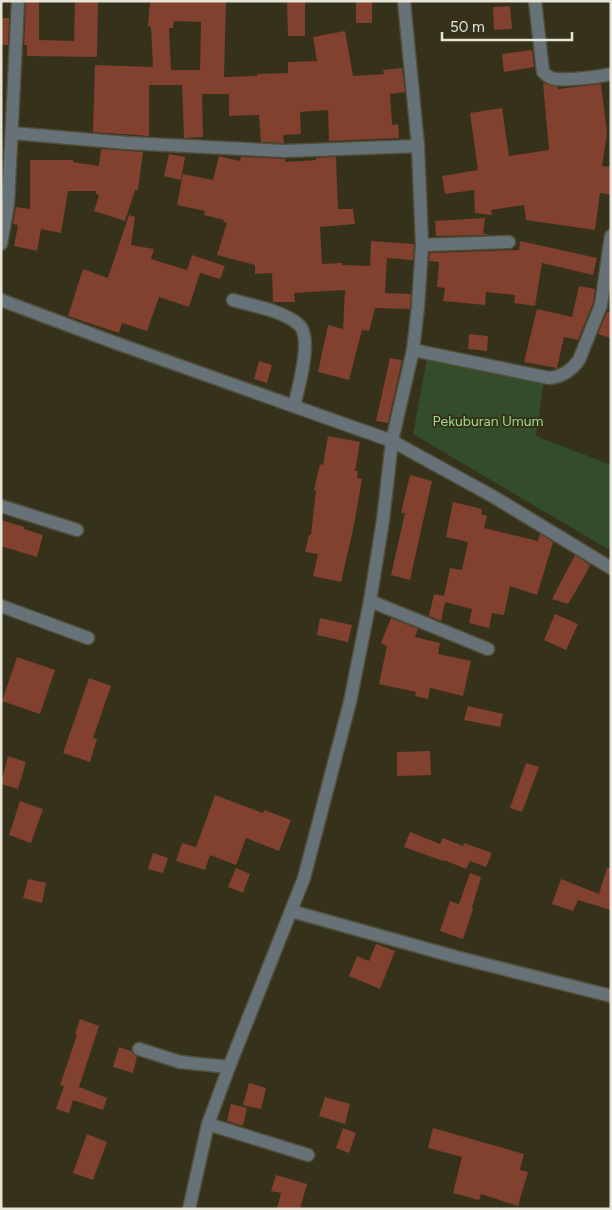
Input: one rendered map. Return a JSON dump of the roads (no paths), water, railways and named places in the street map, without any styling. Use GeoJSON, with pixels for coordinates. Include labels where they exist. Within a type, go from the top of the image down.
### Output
{"type":"FeatureCollection","features":[{"type":"Feature","properties":{"kind":"street"},"geometry":{"type":"LineString","coordinates":[[1,244],[8,204],[18,1]]}},
{"type":"Feature","properties":{"kind":"street"},"geometry":{"type":"LineString","coordinates":[[189,1209],[208,1124],[304,878],[350,702],[370,600],[383,520],[392,441],[413,350],[422,245],[418,146],[404,1]]}},
{"type":"Feature","properties":{"kind":"street"},"geometry":{"type":"LineString","coordinates":[[535,1],[543,72],[548,77],[557,79],[611,74]]}},
{"type":"Feature","properties":{"kind":"street"},"geometry":{"type":"LineString","coordinates":[[12,133],[127,143],[286,151],[418,146]]}},
{"type":"Feature","properties":{"kind":"street"},"geometry":{"type":"LineString","coordinates":[[413,350],[549,378],[563,376],[579,360],[601,305],[611,236]]}},
{"type":"Feature","properties":{"kind":"street"},"geometry":{"type":"LineString","coordinates":[[422,245],[509,242]]}},
{"type":"Feature","properties":{"kind":"street"},"geometry":{"type":"LineString","coordinates":[[1,300],[113,342],[392,441],[494,497],[611,568]]}},
{"type":"Feature","properties":{"kind":"street"},"geometry":{"type":"LineString","coordinates":[[232,300],[282,314],[300,324],[305,351],[294,406]]}},
{"type":"Feature","properties":{"kind":"street"},"geometry":{"type":"LineString","coordinates":[[1,506],[77,530]]}},
{"type":"Feature","properties":{"kind":"street"},"geometry":{"type":"LineString","coordinates":[[370,600],[488,649]]}},
{"type":"Feature","properties":{"kind":"street"},"geometry":{"type":"LineString","coordinates":[[1,606],[88,638]]}},
{"type":"Feature","properties":{"kind":"street"},"geometry":{"type":"LineString","coordinates":[[291,911],[456,957],[611,996]]}},
{"type":"Feature","properties":{"kind":"street"},"geometry":{"type":"LineString","coordinates":[[139,1049],[180,1062],[229,1067]]}},
{"type":"Feature","properties":{"kind":"street"},"geometry":{"type":"LineString","coordinates":[[208,1124],[308,1155]]}},
{"type":"Feature","properties":{"kind":"park label","name":"Pekuburan Umum"},"geometry":{"type":"Point","coordinates":[488,421]}}]}
